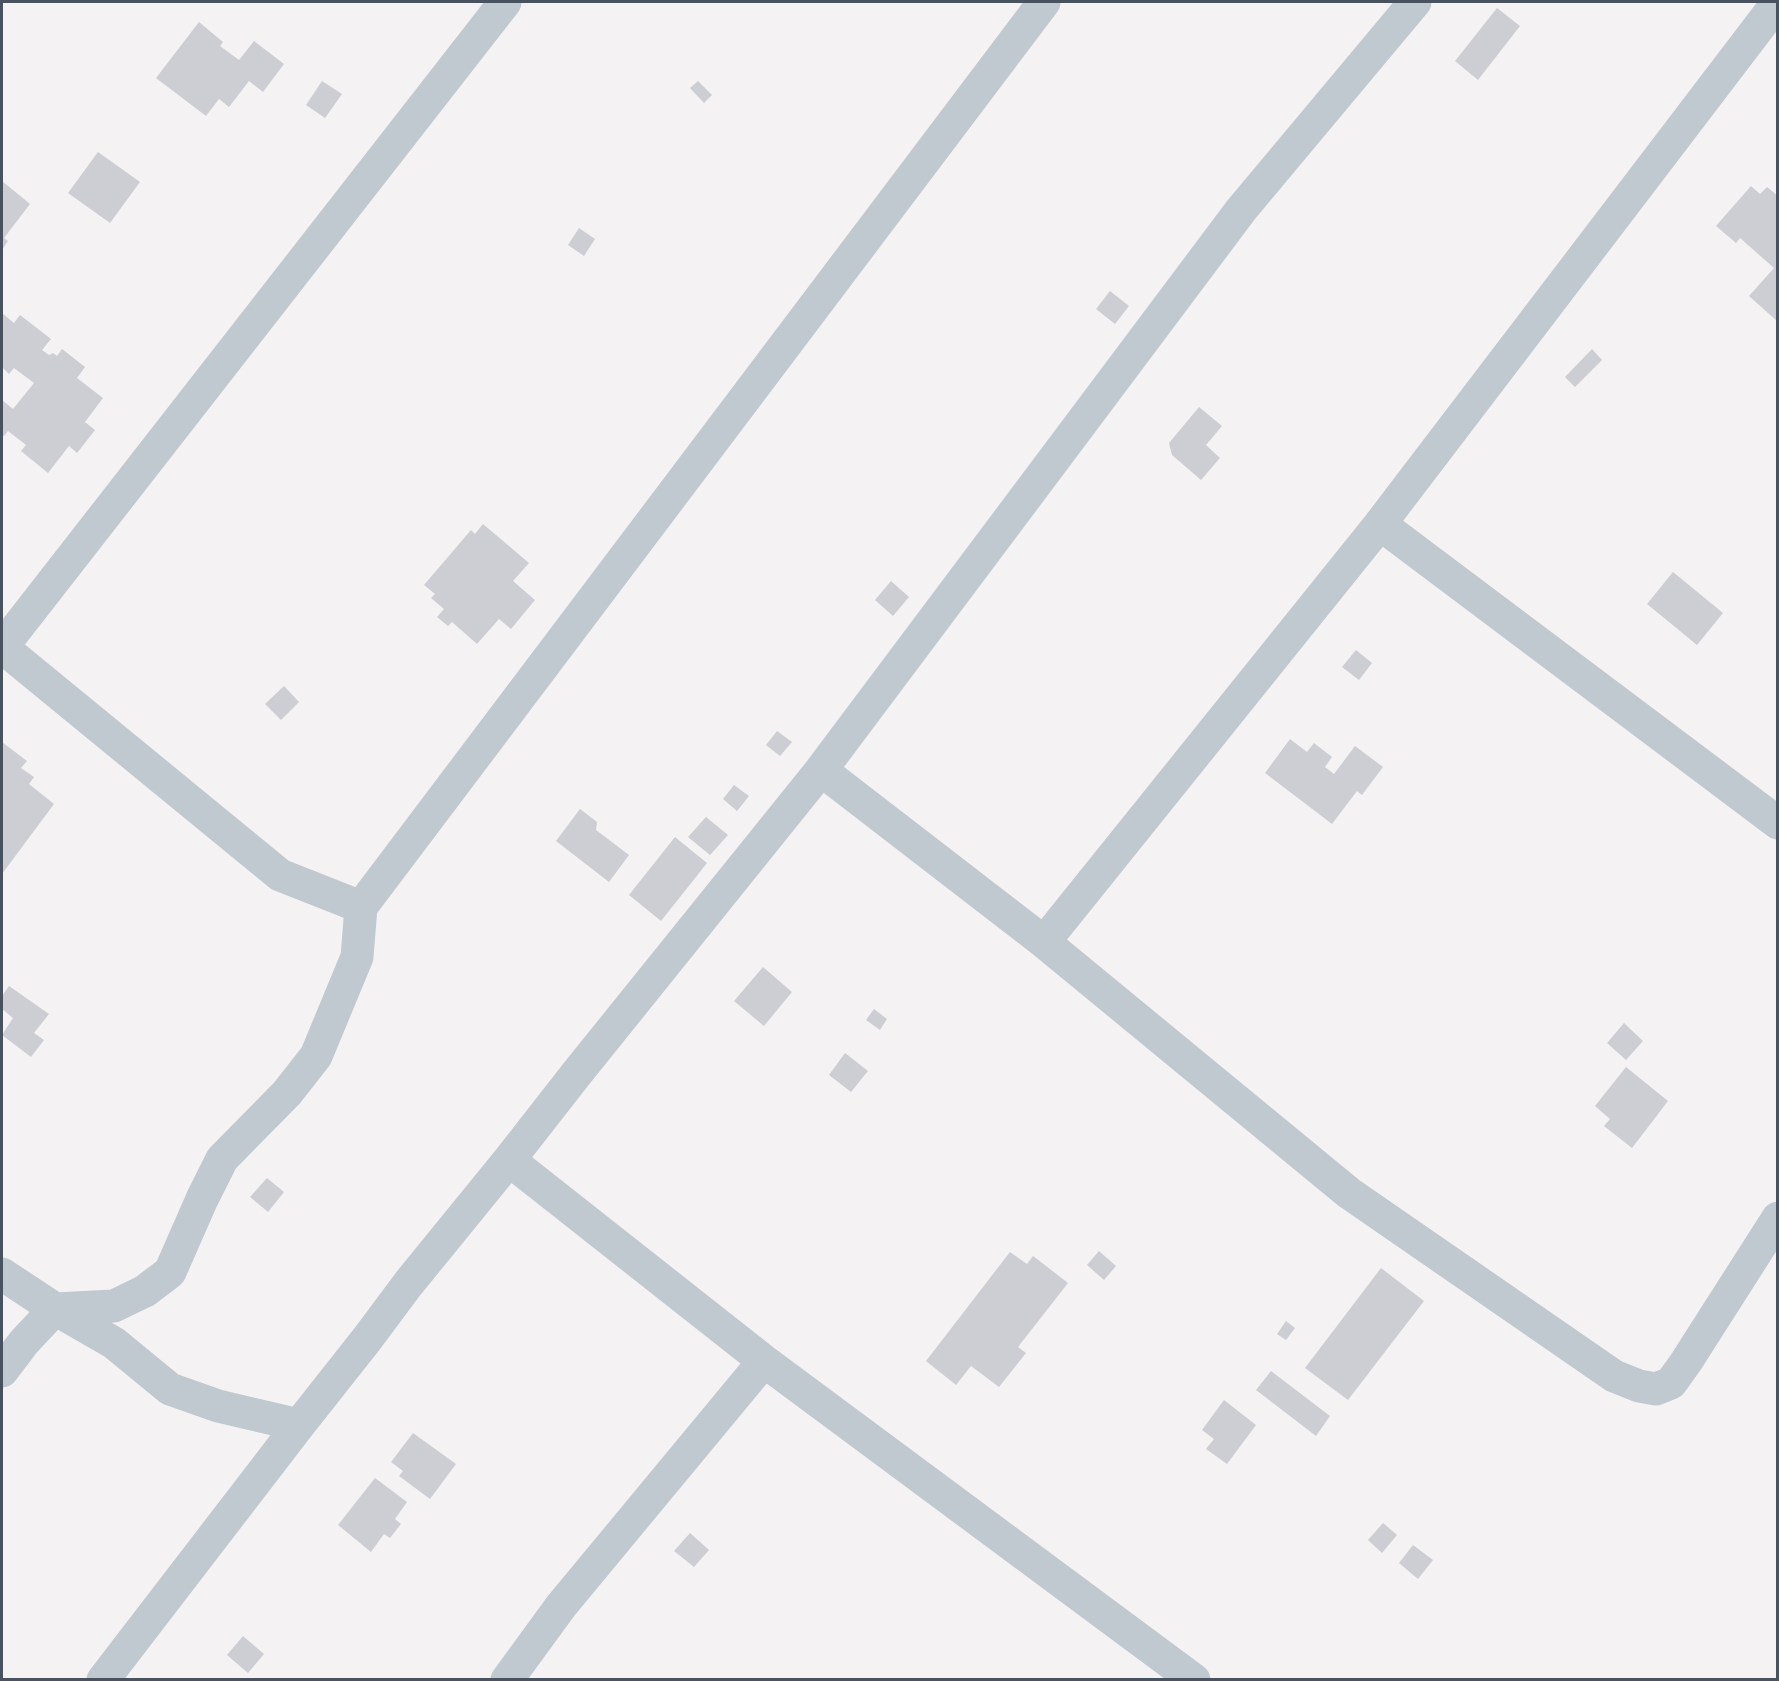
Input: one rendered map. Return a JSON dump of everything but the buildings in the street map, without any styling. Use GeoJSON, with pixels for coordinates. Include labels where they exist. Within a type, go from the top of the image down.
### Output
{"type":"FeatureCollection","features":[{"type":"Feature","properties":{"kind":"street"},"geometry":{"type":"LineString","coordinates":[[361,907],[280,874],[2,647],[506,2]]}},
{"type":"Feature","properties":{"kind":"street"},"geometry":{"type":"LineString","coordinates":[[2,1371],[24,1342],[55,1309],[114,1306],[145,1291],[170,1272],[222,1160],[287,1093],[316,1056],[357,957],[361,907],[1044,2]]}},
{"type":"Feature","properties":{"kind":"street"},"geometry":{"type":"LineString","coordinates":[[103,1680],[408,1284],[821,770],[1241,210],[1415,2]]}},
{"type":"Feature","properties":{"kind":"street"},"geometry":{"type":"LineString","coordinates":[[1044,942],[1380,524],[1778,2]]}},
{"type":"Feature","properties":{"kind":"street"},"geometry":{"type":"LineString","coordinates":[[1380,524],[1774,815]]}},
{"type":"Feature","properties":{"kind":"street"},"geometry":{"type":"LineString","coordinates":[[821,770],[1044,942],[1349,1193],[1614,1376],[1639,1386],[1656,1389],[1671,1383],[1778,1218]]}},
{"type":"Feature","properties":{"kind":"street"},"geometry":{"type":"LineString","coordinates":[[509,1160],[764,1361],[1194,1680]]}},
{"type":"Feature","properties":{"kind":"street"},"geometry":{"type":"LineString","coordinates":[[2,1274],[55,1309],[114,1343],[170,1389],[218,1406],[299,1425]]}},
{"type":"Feature","properties":{"kind":"street"},"geometry":{"type":"LineString","coordinates":[[507,1680],[561,1606],[764,1361]]}}]}
